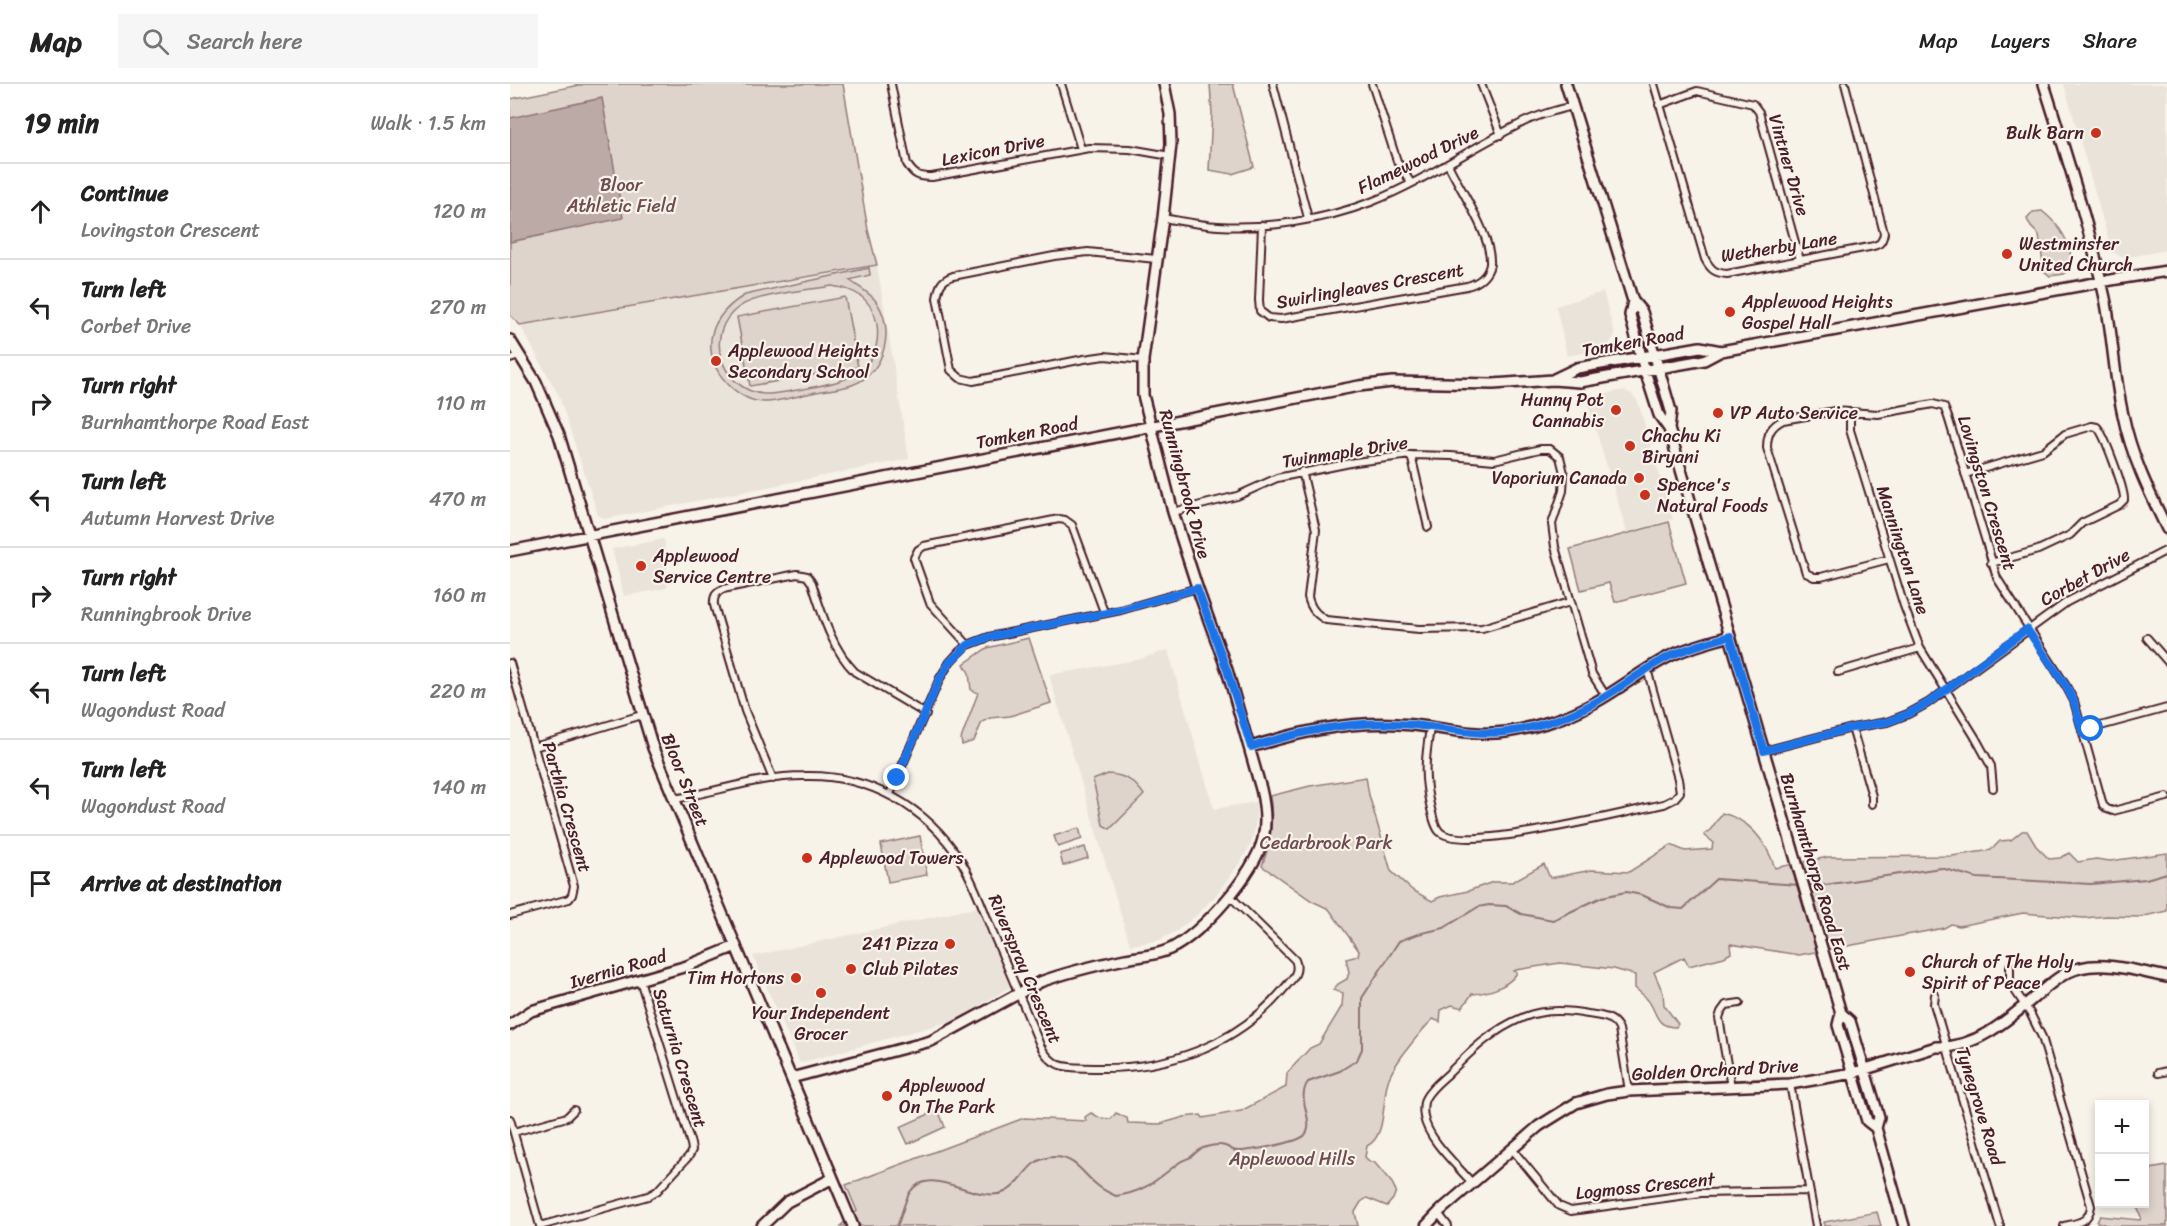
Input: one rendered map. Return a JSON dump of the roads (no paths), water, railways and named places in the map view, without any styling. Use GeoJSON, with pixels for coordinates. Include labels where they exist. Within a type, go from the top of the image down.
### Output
{"type":"FeatureCollection","features":[{"type":"Feature","properties":{"kind":"street","name":"Lexicon Drive"},"geometry":{"type":"LineString","coordinates":[[891,84],[908,164],[912,172],[919,177],[932,177],[1081,149],[1107,147],[1170,156]]}},
{"type":"Feature","properties":{"kind":"street"},"geometry":{"type":"LineString","coordinates":[[1061,84],[1081,149]]}},
{"type":"Feature","properties":{"kind":"street","name":"Runningbrook Drive"},"geometry":{"type":"LineString","coordinates":[[791,1078],[931,1041],[1019,993],[1054,977],[1126,959],[1157,954],[1170,949],[1195,932],[1229,895],[1257,856],[1266,823],[1265,808],[1251,747],[1173,512],[1143,395],[1143,360],[1170,156],[1170,114],[1164,84]]}},
{"type":"Feature","properties":{"kind":"street"},"geometry":{"type":"LineString","coordinates":[[1273,84],[1308,218]]}},
{"type":"Feature","properties":{"kind":"street"},"geometry":{"type":"LineString","coordinates":[[1372,84],[1397,160],[1411,183]]}},
{"type":"Feature","properties":{"kind":"street"},"geometry":{"type":"LineString","coordinates":[[1480,84],[1501,135]]}},
{"type":"Feature","properties":{"kind":"street","name":"Burnhamthorpe Road East"},"geometry":{"type":"LineString","coordinates":[[1566,84],[1633,301],[1642,312],[1671,411],[1669,429]]}},
{"type":"Feature","properties":{"kind":"street","name":"Wetherby Lane"},"geometry":{"type":"LineString","coordinates":[[1654,84],[1700,244],[1710,268],[1716,273],[1727,274],[1879,245],[1883,241],[1884,233],[1845,84]]}},
{"type":"Feature","properties":{"kind":"street"},"geometry":{"type":"LineString","coordinates":[[2044,84],[2069,163],[2101,282],[2122,415],[2148,490],[2167,529]]}},
{"type":"Feature","properties":{"kind":"street","name":"Vintner Drive"},"geometry":{"type":"LineString","coordinates":[[1659,105],[1697,91],[1753,104],[1759,112],[1800,260]]}},
{"type":"Feature","properties":{"kind":"street","name":"Flamewood Drive"},"geometry":{"type":"LineString","coordinates":[[1163,218],[1217,226],[1262,225],[1308,218],[1371,202],[1536,117],[1572,106]]}},
{"type":"Feature","properties":{"kind":"street","name":"Swirlingleaves Crescent"},"geometry":{"type":"LineString","coordinates":[[1262,225],[1258,300],[1260,311],[1269,318],[1281,319],[1478,283],[1490,266],[1489,256],[1481,226],[1448,164]]}},
{"type":"Feature","properties":{"kind":"street"},"geometry":{"type":"LineString","coordinates":[[1143,360],[1105,356],[1084,358],[974,381],[960,378],[951,370],[937,298],[939,286],[945,279],[1054,256],[1088,252],[1156,259]]}},
{"type":"Feature","properties":{"kind":"street","name":"Tomken Road"},"geometry":{"type":"LineString","coordinates":[[510,551],[1359,386],[1392,382],[1492,384],[1553,380],[1580,382],[1704,360],[1721,351],[2167,272]]}},
{"type":"Feature","properties":{"kind":"street","name":"Burnhamthorpe Road East"},"geometry":{"type":"LineString","coordinates":[[1633,301],[1630,315],[1646,371],[1659,415],[1669,429],[1841,1013],[1838,1025],[1867,1120],[1875,1128],[1904,1226]]}},
{"type":"Feature","properties":{"kind":"street","name":"Bloor Street"},"geometry":{"type":"LineString","coordinates":[[510,340],[515,357],[536,382],[559,435],[653,748],[853,1226]]}},
{"type":"Feature","properties":{"kind":"street","name":"Tomken Road"},"geometry":{"type":"LineString","coordinates":[[1553,380],[1576,368],[1700,347],[1721,351]]}},
{"type":"Feature","properties":{"kind":"street","name":"Lovingston Crescent"},"geometry":{"type":"LineString","coordinates":[[1889,559],[1821,577],[1809,576],[1803,565],[1767,448],[1769,433],[1777,423],[1835,411],[1878,414],[1939,405],[1944,407],[1991,563],[1997,578],[2027,629],[2066,686],[2074,702],[2103,805],[2108,809],[2122,809],[2167,797]]}},
{"type":"Feature","properties":{"kind":"street","name":"Mannington Lane"},"geometry":{"type":"LineString","coordinates":[[1850,413],[1850,430],[1904,606],[1920,648],[1991,766],[1993,788]]}},
{"type":"Feature","properties":{"kind":"street"},"geometry":{"type":"LineString","coordinates":[[1965,474],[2043,452],[2065,435],[2092,426],[2097,427],[2104,435],[2125,492],[2124,500],[2119,505],[2082,523],[2070,535],[2038,550],[1991,563]]}},
{"type":"Feature","properties":{"kind":"street","name":"Twinmaple Drive"},"geometry":{"type":"LineString","coordinates":[[1173,512],[1237,496],[1260,484],[1302,471],[1386,457],[1451,456],[1494,460],[1546,448],[1553,450],[1558,454],[1564,473],[1564,482],[1552,524],[1552,533],[1592,674],[1606,696]]}},
{"type":"Feature","properties":{"kind":"street"},"geometry":{"type":"LineString","coordinates":[[1411,455],[1428,527]]}},
{"type":"Feature","properties":{"kind":"street"},"geometry":{"type":"LineString","coordinates":[[1302,471],[1316,530],[1308,597],[1316,614],[1326,620],[1419,629],[1482,628],[1570,602]]}},
{"type":"Feature","properties":{"kind":"street"},"geometry":{"type":"LineString","coordinates":[[968,645],[930,603],[914,558],[918,550],[924,546],[1059,519],[1065,520],[1072,525],[1104,612]]}},
{"type":"Feature","properties":{"kind":"street","name":"Corbet Drive"},"geometry":{"type":"LineString","coordinates":[[1764,751],[1852,728],[1887,722],[1908,714],[1945,690],[2027,629],[2087,590],[2167,550]]}},
{"type":"Feature","properties":{"kind":"street"},"geometry":{"type":"LineString","coordinates":[[773,779],[745,711],[714,605],[715,596],[723,588],[797,574],[807,576],[812,583],[835,645],[845,663],[865,678],[926,714]]}},
{"type":"Feature","properties":{"kind":"street"},"geometry":{"type":"LineString","coordinates":[[890,794],[946,669],[968,645],[989,637],[1121,610],[1197,588]]}},
{"type":"Feature","properties":{"kind":"street"},"geometry":{"type":"LineString","coordinates":[[1251,747],[1297,734],[1344,726],[1400,724],[1480,732],[1506,732],[1572,713],[1606,696],[1647,669],[1685,649],[1730,636]]}},
{"type":"Feature","properties":{"kind":"street"},"geometry":{"type":"LineString","coordinates":[[2146,638],[2167,661]]}},
{"type":"Feature","properties":{"kind":"street"},"geometry":{"type":"LineString","coordinates":[[1838,672],[1920,648]]}},
{"type":"Feature","properties":{"kind":"street","name":"Parthia Crescent"},"geometry":{"type":"LineString","coordinates":[[510,663],[574,885],[572,895],[568,898],[510,915]]}},
{"type":"Feature","properties":{"kind":"street"},"geometry":{"type":"LineString","coordinates":[[1430,728],[1424,771],[1427,792],[1436,826],[1440,833],[1449,837],[1491,837],[1540,831],[1664,804],[1674,799],[1680,792],[1647,669]]}},
{"type":"Feature","properties":{"kind":"street"},"geometry":{"type":"LineString","coordinates":[[2082,731],[2167,708]]}},
{"type":"Feature","properties":{"kind":"street"},"geometry":{"type":"LineString","coordinates":[[534,747],[642,715]]}},
{"type":"Feature","properties":{"kind":"street"},"geometry":{"type":"LineString","coordinates":[[1852,728],[1872,796],[1872,804]]}},
{"type":"Feature","properties":{"kind":"street","name":"Riverspray Crescent"},"geometry":{"type":"LineString","coordinates":[[674,799],[773,779],[804,776],[832,777],[862,782],[890,794],[933,828],[961,861],[1045,1055],[1059,1066],[1102,1068],[1140,1066],[1165,1062],[1199,1052],[1241,1029],[1276,998],[1297,970],[1297,964],[1292,956],[1229,895]]}},
{"type":"Feature","properties":{"kind":"street","name":"Ivernia Road"},"geometry":{"type":"LineString","coordinates":[[510,1025],[531,1011],[687,966],[736,946]]}},
{"type":"Feature","properties":{"kind":"street"},"geometry":{"type":"LineString","coordinates":[[2010,966],[2010,982],[2042,1037],[2091,1206],[2090,1214],[2085,1221],[2064,1226]]}},
{"type":"Feature","properties":{"kind":"street","name":"Golden Orchard Drive"},"geometry":{"type":"LineString","coordinates":[[1426,1226],[1472,1183],[1547,1120],[1576,1103],[1607,1094],[1629,1091],[1790,1084],[1853,1073],[1936,1047],[1948,1048],[1976,1039],[1996,1028],[2056,980],[2079,968],[2111,967],[2167,977]]}},
{"type":"Feature","properties":{"kind":"street","name":"Saturnia Crescent"},"geometry":{"type":"LineString","coordinates":[[540,1226],[648,1196],[657,1191],[692,1150],[640,980]]}},
{"type":"Feature","properties":{"kind":"street","name":"Tynegrove Road"},"geometry":{"type":"LineString","coordinates":[[1935,995],[1934,1004],[2000,1226]]}},
{"type":"Feature","properties":{"kind":"street"},"geometry":{"type":"LineString","coordinates":[[1731,1087],[1719,1018],[1726,1005],[1740,1003]]}},
{"type":"Feature","properties":{"kind":"street"},"geometry":{"type":"LineString","coordinates":[[1472,1183],[1428,1130],[1423,1109],[1424,1100],[1431,1090],[1492,1035],[1525,1016],[1544,1012],[1566,1010],[1607,1017],[1619,1029],[1629,1091]]}},
{"type":"Feature","properties":{"kind":"street","name":"Burnhamthorpe Road East"},"geometry":{"type":"LineString","coordinates":[[1841,1013],[1850,1021],[1879,1117],[1875,1128]]}},
{"type":"Feature","properties":{"kind":"street"},"geometry":{"type":"LineString","coordinates":[[2158,1073],[2167,1071]]}},
{"type":"Feature","properties":{"kind":"street"},"geometry":{"type":"LineString","coordinates":[[1790,1084],[1816,1226]]}},
{"type":"Feature","properties":{"kind":"street"},"geometry":{"type":"LineString","coordinates":[[514,1132],[567,1117],[574,1110]]}},
{"type":"Feature","properties":{"kind":"street"},"geometry":{"type":"LineString","coordinates":[[510,1119],[540,1226]]}},
{"type":"Feature","properties":{"kind":"street","name":"Logmoss Crescent"},"geometry":{"type":"LineString","coordinates":[[1512,1149],[1559,1206],[1571,1211],[1701,1193],[1809,1191]]}},
{"type":"Feature","properties":{"kind":"street"},"geometry":{"type":"LineString","coordinates":[[762,1226],[787,1202],[833,1178]]}},
{"type":"Feature","properties":{"kind":"street"},"geometry":{"type":"LineString","coordinates":[[1438,1213],[1448,1226]]}},
{"type":"Feature","properties":{"kind":"waterway"},"geometry":{"type":"LineString","coordinates":[[1808,885],[1817,886],[1941,868],[1977,878],[2091,884],[2146,879],[2167,873]]}},
{"type":"Feature","properties":{"kind":"waterway"},"geometry":{"type":"LineString","coordinates":[[897,1226],[910,1192],[919,1184],[929,1181],[994,1195],[1012,1188],[1038,1161],[1056,1157],[1074,1163],[1099,1187],[1116,1196],[1143,1188],[1203,1148],[1220,1145],[1244,1151],[1301,1138],[1308,1129],[1304,1103],[1308,1082],[1340,1071],[1357,1060],[1362,1049],[1362,998],[1399,941],[1444,928],[1478,907],[1506,906],[1521,914],[1553,920],[1602,897],[1626,892],[1642,895],[1671,908],[1683,909],[1716,879],[1799,885]]}},
{"type":"Feature","properties":{"kind":"place","name":"Bulk Barn"},"geometry":{"type":"Point","coordinates":[2096,133]}},
{"type":"Feature","properties":{"kind":"place","name":"Westminster United Church"},"geometry":{"type":"Point","coordinates":[2007,254]}},
{"type":"Feature","properties":{"kind":"place","name":"Applewood Heights Gospel Hall"},"geometry":{"type":"Point","coordinates":[1730,312]}},
{"type":"Feature","properties":{"kind":"place","name":"Applewood Heights Secondary School"},"geometry":{"type":"Point","coordinates":[716,361]}},
{"type":"Feature","properties":{"kind":"place","name":"Hunny Pot Cannabis"},"geometry":{"type":"Point","coordinates":[1616,410]}},
{"type":"Feature","properties":{"kind":"place","name":"VP Auto Service"},"geometry":{"type":"Point","coordinates":[1718,413]}},
{"type":"Feature","properties":{"kind":"place","name":"Chachu Ki Biryani"},"geometry":{"type":"Point","coordinates":[1630,446]}},
{"type":"Feature","properties":{"kind":"place","name":"Vaporium Canada"},"geometry":{"type":"Point","coordinates":[1639,478]}},
{"type":"Feature","properties":{"kind":"place","name":"Spence's Natural Foods"},"geometry":{"type":"Point","coordinates":[1645,495]}},
{"type":"Feature","properties":{"kind":"place","name":"Applewood Service Centre"},"geometry":{"type":"Point","coordinates":[641,566]}},
{"type":"Feature","properties":{"kind":"place","name":"Applewood Towers"},"geometry":{"type":"Point","coordinates":[807,858]}},
{"type":"Feature","properties":{"kind":"place","name":"241 Pizza"},"geometry":{"type":"Point","coordinates":[950,944]}},
{"type":"Feature","properties":{"kind":"place","name":"Club Pilates"},"geometry":{"type":"Point","coordinates":[851,969]}},
{"type":"Feature","properties":{"kind":"place","name":"Church of The Holy Spirit of Peace"},"geometry":{"type":"Point","coordinates":[1910,972]}},
{"type":"Feature","properties":{"kind":"place","name":"Tim Hortons"},"geometry":{"type":"Point","coordinates":[796,978]}},
{"type":"Feature","properties":{"kind":"place","name":"Your Independent Grocer"},"geometry":{"type":"Point","coordinates":[821,993]}},
{"type":"Feature","properties":{"kind":"place","name":"Applewood On The Park"},"geometry":{"type":"Point","coordinates":[887,1096]}},
{"type":"Feature","properties":{"kind":"park label","name":"Bloor Athletic Field"},"geometry":{"type":"Point","coordinates":[621,195]}},
{"type":"Feature","properties":{"kind":"park label","name":"Cedarbrook Park"},"geometry":{"type":"Point","coordinates":[1326,843]}},
{"type":"Feature","properties":{"kind":"park label","name":"Applewood Hills"},"geometry":{"type":"Point","coordinates":[1292,1159]}}]}
